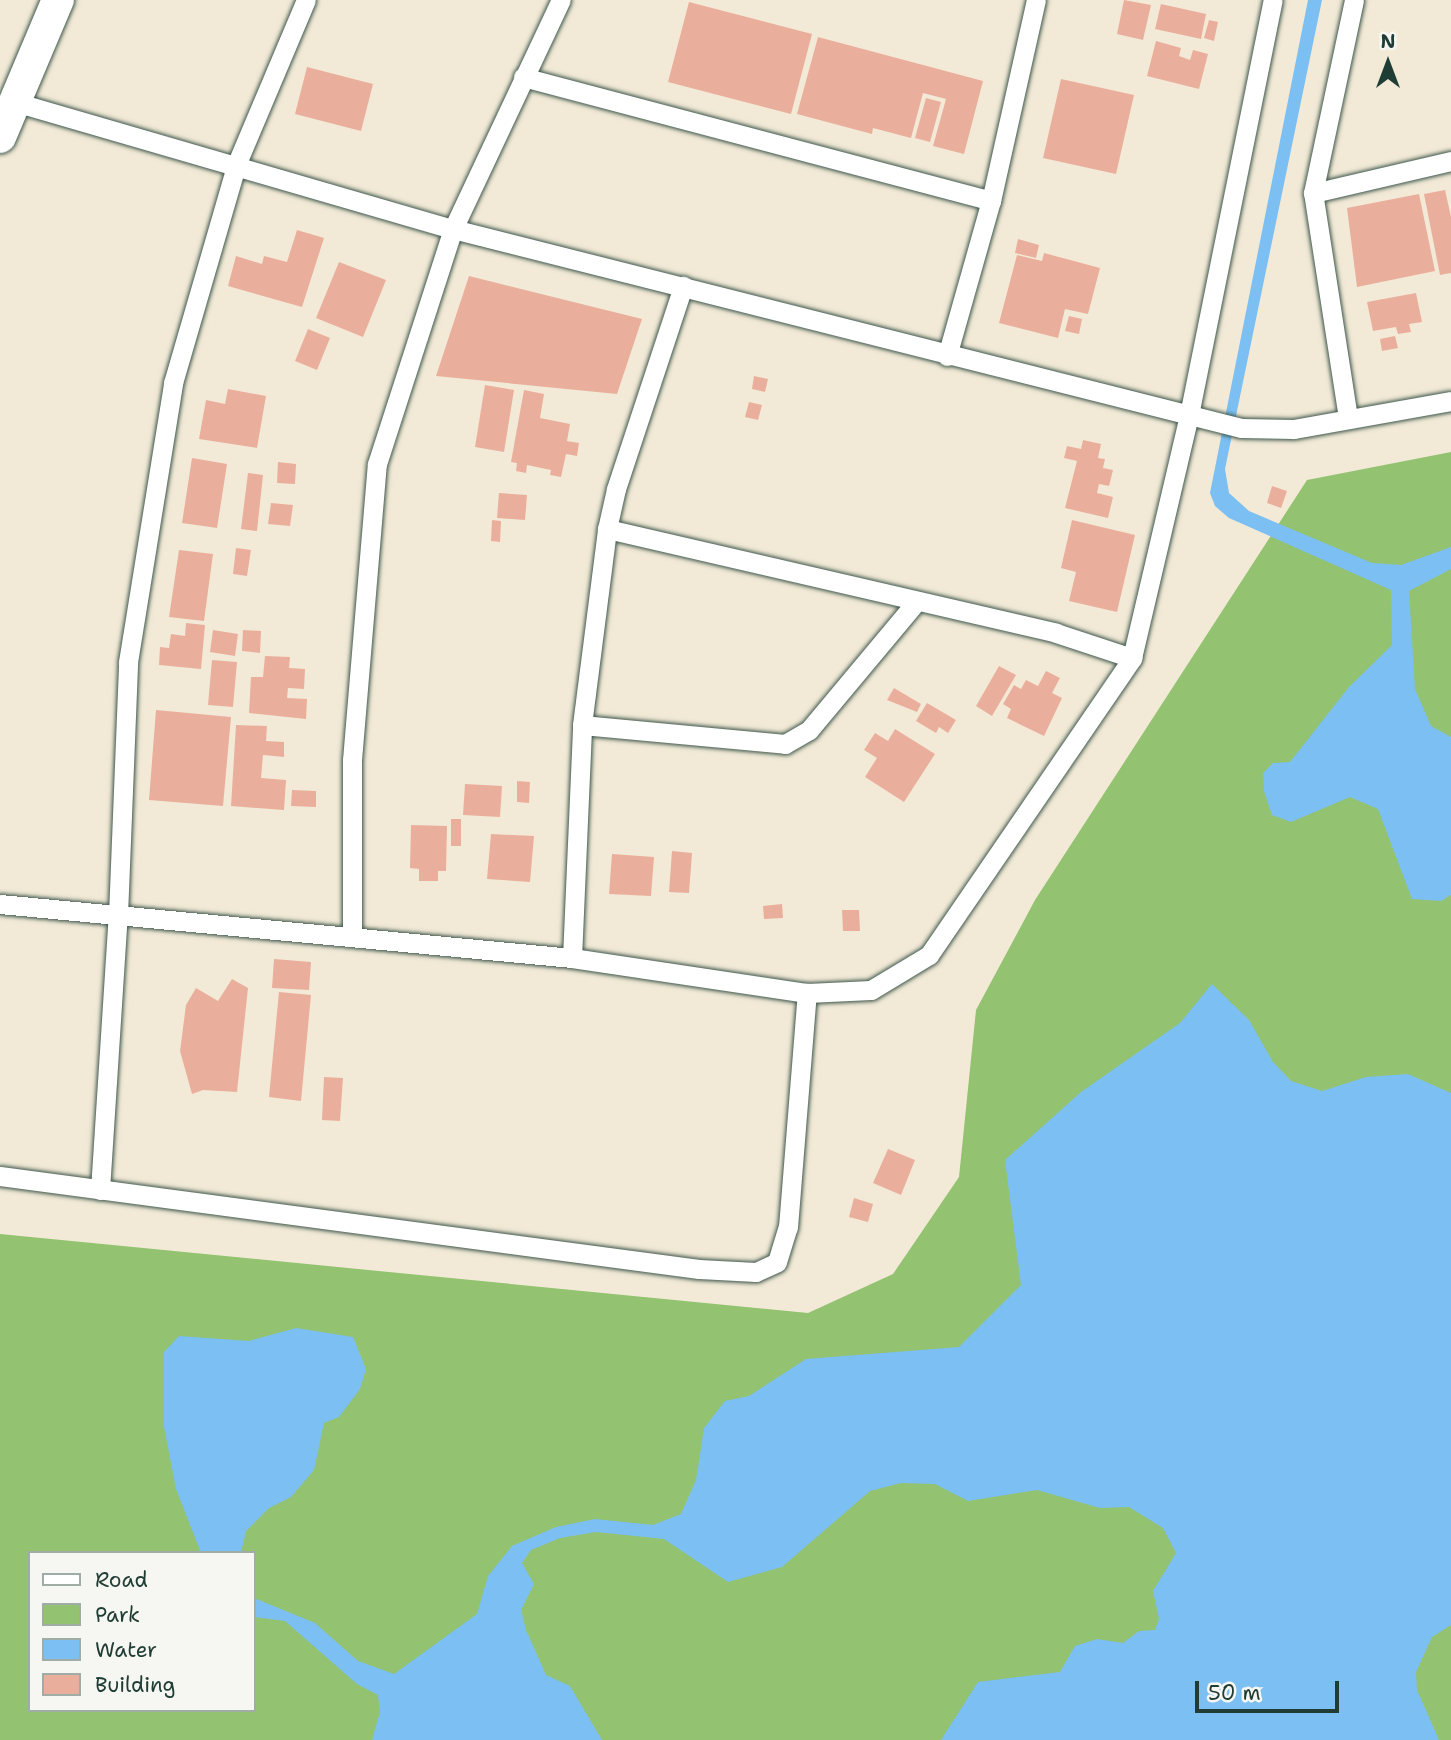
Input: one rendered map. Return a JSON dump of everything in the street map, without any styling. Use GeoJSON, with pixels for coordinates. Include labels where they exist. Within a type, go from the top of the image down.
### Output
{"type":"FeatureCollection","features":[{"type":"Feature","properties":{"kind":"main road"},"geometry":{"type":"LineString","coordinates":[[0,137],[58,0]]}},
{"type":"Feature","properties":{"kind":"street"},"geometry":{"type":"LineString","coordinates":[[100,1189],[118,915],[128,662],[173,383],[237,163],[306,0]]}},
{"type":"Feature","properties":{"kind":"street"},"geometry":{"type":"LineString","coordinates":[[352,937],[352,760],[377,464],[453,229],[561,0]]}},
{"type":"Feature","properties":{"kind":"street"},"geometry":{"type":"LineString","coordinates":[[947,356],[991,201],[1037,0]]}},
{"type":"Feature","properties":{"kind":"street"},"geometry":{"type":"LineString","coordinates":[[0,904],[572,958],[807,993],[871,990],[929,955],[1132,658],[1189,415],[1273,0]]}},
{"type":"Feature","properties":{"kind":"street"},"geometry":{"type":"LineString","coordinates":[[1348,418],[1313,192],[1354,0]]}},
{"type":"Feature","properties":{"kind":"street"},"geometry":{"type":"LineString","coordinates":[[523,77],[991,201]]}},
{"type":"Feature","properties":{"kind":"street"},"geometry":{"type":"LineString","coordinates":[[15,102],[237,163],[453,229],[947,356],[1241,428],[1294,429],[1451,401]]}},
{"type":"Feature","properties":{"kind":"street"},"geometry":{"type":"LineString","coordinates":[[1313,192],[1451,161]]}},
{"type":"Feature","properties":{"kind":"street"},"geometry":{"type":"LineString","coordinates":[[572,958],[582,725],[607,529],[615,489],[683,286]]}},
{"type":"Feature","properties":{"kind":"street"},"geometry":{"type":"LineString","coordinates":[[607,529],[1056,633],[1132,658]]}},
{"type":"Feature","properties":{"kind":"street"},"geometry":{"type":"LineString","coordinates":[[582,725],[785,744],[809,730],[916,601]]}},
{"type":"Feature","properties":{"kind":"street"},"geometry":{"type":"LineString","coordinates":[[0,1176],[699,1269],[756,1272],[777,1262],[788,1227],[807,993]]}},
{"type":"Feature","properties":{"kind":"green space"},"geometry":{"type":"Polygon","coordinates":[[[1451,452],[1451,1740],[0,1740],[0,1234],[808,1313],[893,1274],[959,1177],[976,1010],[1035,900],[1307,480],[1451,452]]]}},
{"type":"Feature","properties":{"kind":"water"},"geometry":{"type":"Polygon","coordinates":[[[1308,0],[1322,0],[1225,469],[1229,493],[1249,511],[1372,563],[1401,565],[1451,547],[1451,569],[1409,591],[1415,689],[1431,726],[1451,737],[1451,895],[1441,901],[1412,899],[1378,809],[1350,797],[1291,822],[1272,815],[1264,791],[1263,773],[1273,763],[1290,762],[1349,687],[1392,645],[1391,590],[1229,518],[1215,506],[1210,493],[1308,0]]]}},
{"type":"Feature","properties":{"kind":"water"},"geometry":{"type":"Polygon","coordinates":[[[1212,984],[1249,1020],[1273,1062],[1291,1081],[1322,1091],[1366,1077],[1408,1074],[1451,1093],[1451,1625],[1432,1637],[1416,1672],[1417,1690],[1439,1740],[941,1740],[978,1682],[1060,1672],[1075,1646],[1097,1639],[1123,1643],[1139,1631],[1155,1630],[1159,1619],[1153,1591],[1176,1553],[1163,1528],[1129,1507],[1100,1508],[1037,1490],[968,1501],[935,1484],[901,1483],[870,1491],[782,1567],[728,1582],[664,1539],[596,1532],[560,1538],[531,1550],[522,1563],[534,1584],[521,1610],[526,1630],[546,1675],[570,1686],[602,1740],[372,1740],[380,1712],[378,1695],[357,1684],[285,1621],[256,1617],[256,1599],[315,1623],[358,1661],[394,1674],[477,1614],[488,1576],[512,1546],[556,1527],[595,1519],[653,1525],[681,1514],[696,1480],[704,1428],[725,1401],[749,1396],[806,1359],[959,1347],[1021,1285],[1005,1160],[1081,1092],[1180,1023],[1212,984]]]}},
{"type":"Feature","properties":{"kind":"water"},"geometry":{"type":"Polygon","coordinates":[[[296,1328],[353,1337],[366,1369],[360,1389],[339,1417],[324,1423],[314,1470],[291,1497],[269,1508],[246,1531],[241,1551],[200,1551],[176,1489],[164,1427],[164,1352],[179,1336],[249,1341],[296,1328]]]}},
{"type":"Feature","properties":{"kind":"building"},"geometry":{"type":"Polygon","coordinates":[[[1124,0],[1151,5],[1143,40],[1117,34],[1124,0]]]}},
{"type":"Feature","properties":{"kind":"building"},"geometry":{"type":"Polygon","coordinates":[[[689,2],[812,34],[791,114],[668,82],[689,2]]]}},
{"type":"Feature","properties":{"kind":"building"},"geometry":{"type":"Polygon","coordinates":[[[1161,4],[1206,14],[1201,39],[1155,29],[1161,4]]]}},
{"type":"Feature","properties":{"kind":"building"},"geometry":{"type":"Polygon","coordinates":[[[1209,20],[1218,22],[1214,41],[1204,38],[1209,20]]]}},
{"type":"Feature","properties":{"kind":"building"},"geometry":{"type":"Polygon","coordinates":[[[818,37],[983,81],[964,154],[933,146],[946,99],[923,93],[911,138],[873,128],[872,134],[797,114],[818,37]]]}},
{"type":"Feature","properties":{"kind":"building"},"geometry":{"type":"Polygon","coordinates":[[[1156,41],[1181,48],[1179,56],[1190,60],[1193,50],[1208,54],[1199,89],[1147,76],[1156,41]]]}},
{"type":"Feature","properties":{"kind":"building"},"geometry":{"type":"Polygon","coordinates":[[[307,67],[373,84],[361,131],[295,114],[307,67]]]}},
{"type":"Feature","properties":{"kind":"building"},"geometry":{"type":"Polygon","coordinates":[[[1061,79],[1134,95],[1116,174],[1043,158],[1061,79]]]}},
{"type":"Feature","properties":{"kind":"building"},"geometry":{"type":"Polygon","coordinates":[[[926,98],[941,102],[930,142],[915,138],[926,98]]]}},
{"type":"Feature","properties":{"kind":"building"},"geometry":{"type":"Polygon","coordinates":[[[1445,190],[1451,217],[1451,273],[1440,275],[1424,194],[1445,190]]]}},
{"type":"Feature","properties":{"kind":"building"},"geometry":{"type":"Polygon","coordinates":[[[1419,194],[1435,271],[1357,287],[1347,208],[1419,194]]]}},
{"type":"Feature","properties":{"kind":"building"},"geometry":{"type":"Polygon","coordinates":[[[297,230],[324,238],[302,307],[228,286],[236,256],[262,264],[264,256],[287,262],[297,230]]]}},
{"type":"Feature","properties":{"kind":"building"},"geometry":{"type":"Polygon","coordinates":[[[1018,239],[1039,245],[1036,258],[1015,253],[1018,239]]]}},
{"type":"Feature","properties":{"kind":"building"},"geometry":{"type":"Polygon","coordinates":[[[1044,253],[1100,268],[1088,314],[1065,309],[1058,338],[999,323],[1017,255],[1042,261],[1044,253]]]}},
{"type":"Feature","properties":{"kind":"building"},"geometry":{"type":"Polygon","coordinates":[[[339,262],[386,280],[363,337],[316,318],[339,262]]]}},
{"type":"Feature","properties":{"kind":"building"},"geometry":{"type":"Polygon","coordinates":[[[469,276],[642,319],[617,394],[436,376],[469,276]]]}},
{"type":"Feature","properties":{"kind":"building"},"geometry":{"type":"Polygon","coordinates":[[[1416,293],[1422,322],[1409,324],[1411,332],[1398,334],[1396,327],[1373,331],[1367,302],[1416,293]]]}},
{"type":"Feature","properties":{"kind":"building"},"geometry":{"type":"Polygon","coordinates":[[[1069,316],[1082,319],[1079,334],[1065,331],[1069,316]]]}},
{"type":"Feature","properties":{"kind":"building"},"geometry":{"type":"Polygon","coordinates":[[[308,329],[330,338],[317,370],[295,361],[308,329]]]}},
{"type":"Feature","properties":{"kind":"building"},"geometry":{"type":"Polygon","coordinates":[[[1395,336],[1398,348],[1382,351],[1380,339],[1395,336]]]}},
{"type":"Feature","properties":{"kind":"building"},"geometry":{"type":"Polygon","coordinates":[[[754,376],[768,379],[765,392],[752,389],[754,376]]]}},
{"type":"Feature","properties":{"kind":"building"},"geometry":{"type":"Polygon","coordinates":[[[485,385],[514,390],[504,452],[475,447],[485,385]]]}},
{"type":"Feature","properties":{"kind":"building"},"geometry":{"type":"Polygon","coordinates":[[[228,389],[266,396],[257,448],[199,439],[206,400],[225,404],[228,389]]]}},
{"type":"Feature","properties":{"kind":"building"},"geometry":{"type":"Polygon","coordinates":[[[524,390],[544,394],[540,418],[570,424],[567,441],[579,443],[577,456],[566,454],[561,477],[550,475],[551,470],[527,465],[526,473],[516,471],[517,463],[511,462],[524,390]]]}},
{"type":"Feature","properties":{"kind":"building"},"geometry":{"type":"Polygon","coordinates":[[[749,402],[762,405],[758,420],[745,417],[749,402]]]}},
{"type":"Feature","properties":{"kind":"building"},"geometry":{"type":"Polygon","coordinates":[[[1083,440],[1101,444],[1098,458],[1105,459],[1103,468],[1113,470],[1109,486],[1099,484],[1097,493],[1113,497],[1108,518],[1065,508],[1077,461],[1064,458],[1067,446],[1081,449],[1083,440]]]}},
{"type":"Feature","properties":{"kind":"building"},"geometry":{"type":"Polygon","coordinates":[[[192,458],[227,464],[217,528],[182,523],[192,458]]]}},
{"type":"Feature","properties":{"kind":"building"},"geometry":{"type":"Polygon","coordinates":[[[278,462],[296,464],[295,484],[277,483],[278,462]]]}},
{"type":"Feature","properties":{"kind":"building"},"geometry":{"type":"Polygon","coordinates":[[[248,473],[263,475],[257,531],[241,529],[248,473]]]}},
{"type":"Feature","properties":{"kind":"building"},"geometry":{"type":"Polygon","coordinates":[[[1272,486],[1287,491],[1281,508],[1267,503],[1272,486]]]}},
{"type":"Feature","properties":{"kind":"building"},"geometry":{"type":"Polygon","coordinates":[[[499,493],[527,495],[525,520],[497,518],[499,493]]]}},
{"type":"Feature","properties":{"kind":"building"},"geometry":{"type":"Polygon","coordinates":[[[271,503],[293,505],[290,526],[268,524],[271,503]]]}},
{"type":"Feature","properties":{"kind":"building"},"geometry":{"type":"Polygon","coordinates":[[[492,520],[501,521],[500,542],[491,541],[492,520]]]}},
{"type":"Feature","properties":{"kind":"building"},"geometry":{"type":"Polygon","coordinates":[[[1072,520],[1135,535],[1117,612],[1069,601],[1076,572],[1061,568],[1072,520]]]}},
{"type":"Feature","properties":{"kind":"building"},"geometry":{"type":"Polygon","coordinates":[[[236,548],[251,550],[247,576],[233,574],[236,548]]]}},
{"type":"Feature","properties":{"kind":"building"},"geometry":{"type":"Polygon","coordinates":[[[179,550],[213,554],[204,621],[169,617],[179,550]]]}},
{"type":"Feature","properties":{"kind":"building"},"geometry":{"type":"Polygon","coordinates":[[[186,623],[205,625],[201,669],[159,665],[160,647],[169,648],[171,634],[185,636],[186,623]]]}},
{"type":"Feature","properties":{"kind":"building"},"geometry":{"type":"Polygon","coordinates":[[[213,630],[238,634],[235,656],[210,652],[213,630]]]}},
{"type":"Feature","properties":{"kind":"building"},"geometry":{"type":"Polygon","coordinates":[[[243,630],[261,631],[260,653],[242,651],[243,630]]]}},
{"type":"Feature","properties":{"kind":"building"},"geometry":{"type":"Polygon","coordinates":[[[265,656],[290,657],[289,668],[305,669],[304,689],[288,688],[287,698],[307,699],[306,719],[249,713],[251,677],[263,677],[265,656]]]}},
{"type":"Feature","properties":{"kind":"building"},"geometry":{"type":"Polygon","coordinates":[[[212,660],[237,662],[233,707],[208,705],[212,660]]]}},
{"type":"Feature","properties":{"kind":"building"},"geometry":{"type":"Polygon","coordinates":[[[999,666],[1016,675],[992,716],[976,706],[999,666]]]}},
{"type":"Feature","properties":{"kind":"building"},"geometry":{"type":"Polygon","coordinates":[[[1046,671],[1060,678],[1052,693],[1062,698],[1044,736],[1007,718],[1011,709],[1003,704],[1014,685],[1021,689],[1026,680],[1038,686],[1046,671]]]}},
{"type":"Feature","properties":{"kind":"building"},"geometry":{"type":"Polygon","coordinates":[[[894,688],[921,704],[917,712],[887,700],[894,688]]]}},
{"type":"Feature","properties":{"kind":"building"},"geometry":{"type":"Polygon","coordinates":[[[927,703],[956,720],[948,733],[939,727],[936,733],[916,721],[927,703]]]}},
{"type":"Feature","properties":{"kind":"building"},"geometry":{"type":"Polygon","coordinates":[[[156,710],[231,717],[223,806],[149,800],[156,710]]]}},
{"type":"Feature","properties":{"kind":"building"},"geometry":{"type":"Polygon","coordinates":[[[236,725],[267,726],[266,741],[284,742],[284,757],[263,755],[261,778],[286,780],[284,810],[231,806],[236,725]]]}},
{"type":"Feature","properties":{"kind":"building"},"geometry":{"type":"Polygon","coordinates":[[[895,729],[935,754],[904,802],[865,777],[877,758],[864,750],[875,733],[888,741],[895,729]]]}},
{"type":"Feature","properties":{"kind":"building"},"geometry":{"type":"Polygon","coordinates":[[[517,781],[530,782],[529,803],[517,802],[517,781]]]}},
{"type":"Feature","properties":{"kind":"building"},"geometry":{"type":"Polygon","coordinates":[[[465,784],[502,786],[500,817],[463,815],[465,784]]]}},
{"type":"Feature","properties":{"kind":"building"},"geometry":{"type":"Polygon","coordinates":[[[292,790],[316,791],[316,807],[291,806],[292,790]]]}},
{"type":"Feature","properties":{"kind":"building"},"geometry":{"type":"Polygon","coordinates":[[[451,819],[461,819],[461,846],[451,846],[451,819]]]}},
{"type":"Feature","properties":{"kind":"building"},"geometry":{"type":"Polygon","coordinates":[[[411,825],[447,826],[446,871],[438,871],[438,881],[419,881],[419,869],[410,868],[411,825]]]}},
{"type":"Feature","properties":{"kind":"building"},"geometry":{"type":"Polygon","coordinates":[[[491,834],[534,836],[530,882],[487,879],[491,834]]]}},
{"type":"Feature","properties":{"kind":"building"},"geometry":{"type":"Polygon","coordinates":[[[672,851],[692,853],[689,893],[669,892],[672,851]]]}},
{"type":"Feature","properties":{"kind":"building"},"geometry":{"type":"Polygon","coordinates":[[[612,854],[654,857],[651,896],[609,894],[612,854]]]}},
{"type":"Feature","properties":{"kind":"building"},"geometry":{"type":"Polygon","coordinates":[[[782,904],[783,918],[764,919],[763,906],[782,904]]]}},
{"type":"Feature","properties":{"kind":"building"},"geometry":{"type":"Polygon","coordinates":[[[842,910],[859,910],[860,931],[843,931],[842,910]]]}},
{"type":"Feature","properties":{"kind":"building"},"geometry":{"type":"Polygon","coordinates":[[[274,959],[311,962],[309,990],[272,988],[274,959]]]}},
{"type":"Feature","properties":{"kind":"building"},"geometry":{"type":"Polygon","coordinates":[[[232,979],[248,988],[237,1092],[203,1090],[192,1094],[180,1051],[186,1005],[196,988],[218,1001],[232,979]]]}},
{"type":"Feature","properties":{"kind":"building"},"geometry":{"type":"Polygon","coordinates":[[[279,992],[311,995],[301,1101],[269,1097],[279,992]]]}},
{"type":"Feature","properties":{"kind":"building"},"geometry":{"type":"Polygon","coordinates":[[[324,1077],[343,1078],[340,1121],[322,1120],[324,1077]]]}},
{"type":"Feature","properties":{"kind":"building"},"geometry":{"type":"Polygon","coordinates":[[[888,1149],[915,1160],[901,1195],[873,1183],[888,1149]]]}},
{"type":"Feature","properties":{"kind":"building"},"geometry":{"type":"Polygon","coordinates":[[[854,1198],[873,1204],[868,1222],[849,1217],[854,1198]]]}}]}
